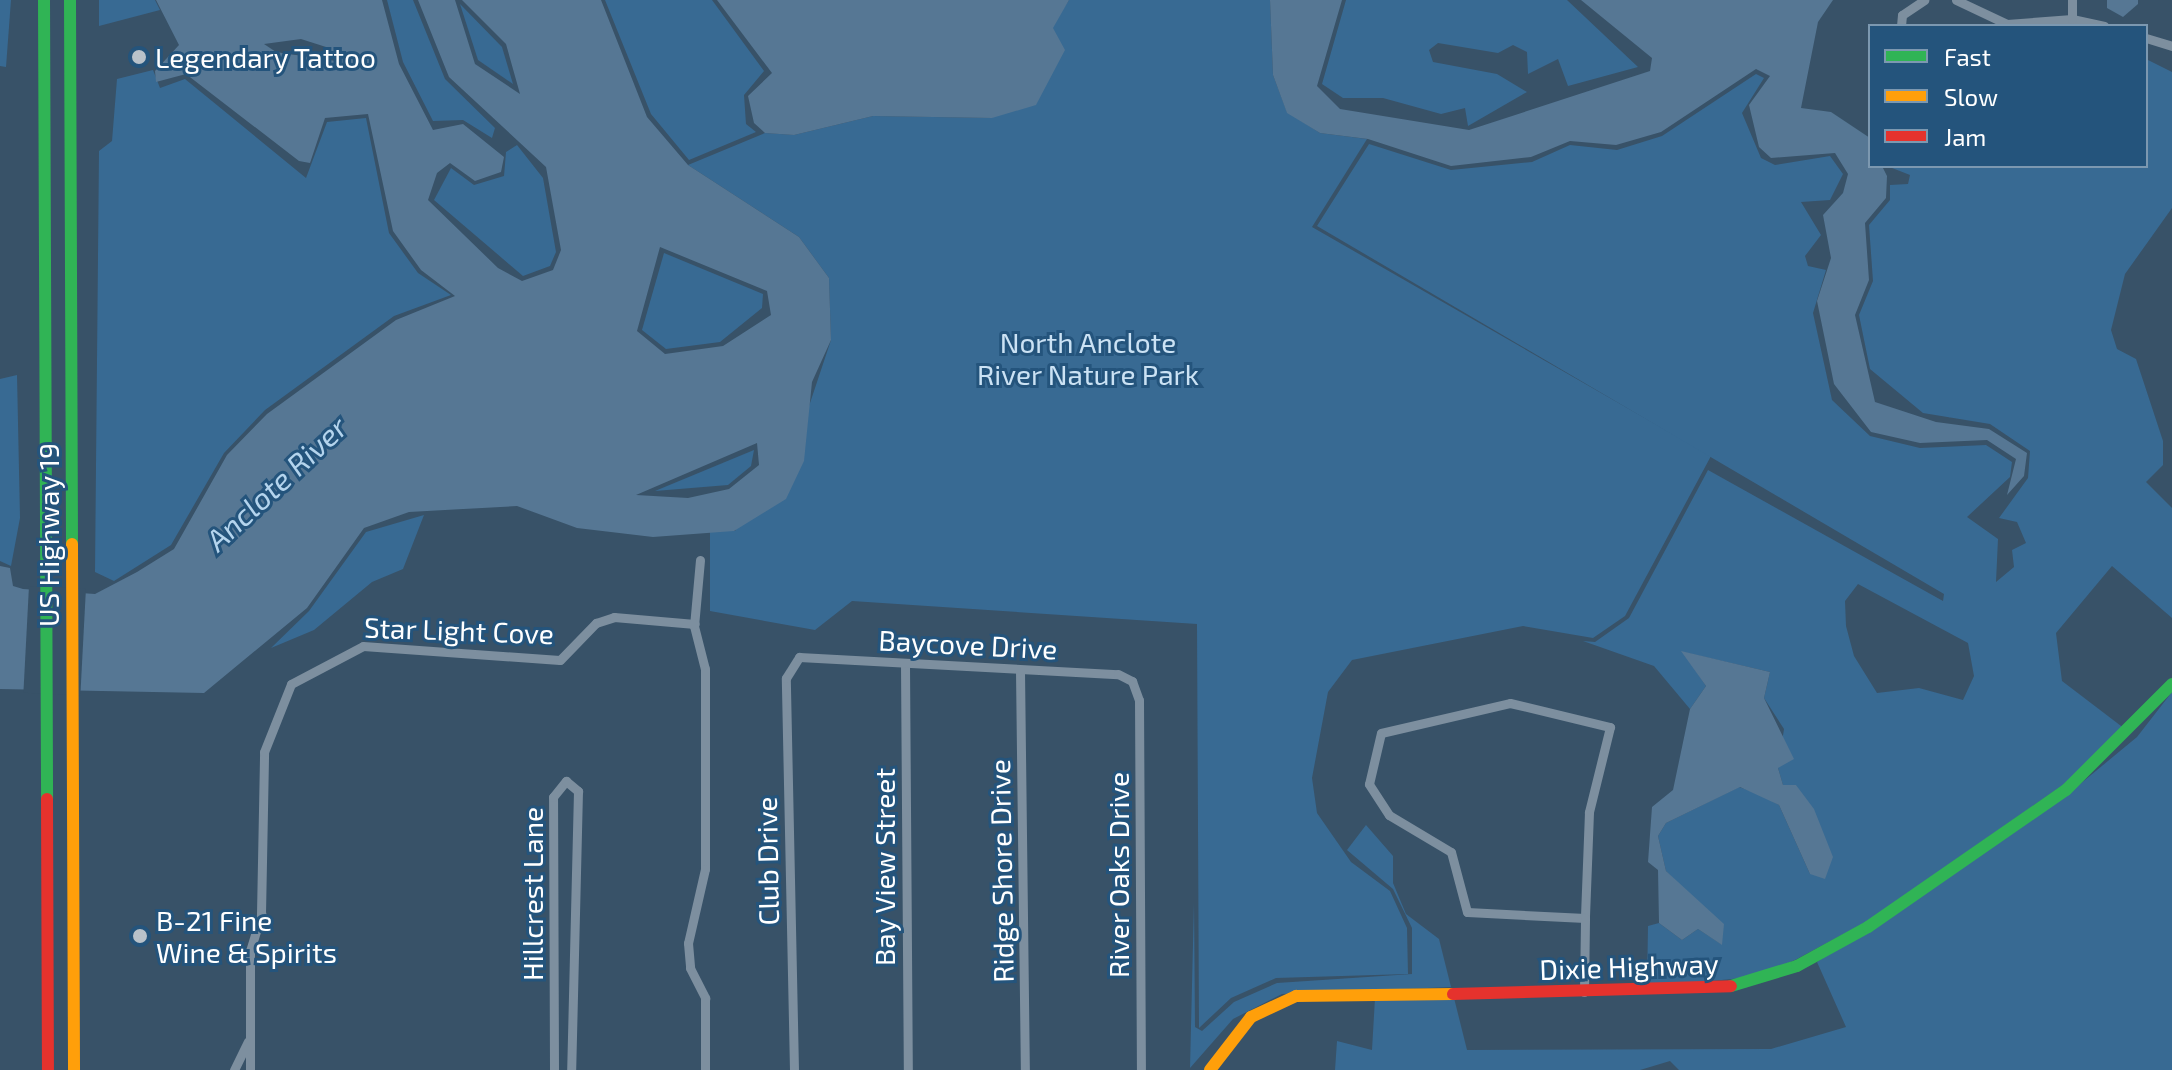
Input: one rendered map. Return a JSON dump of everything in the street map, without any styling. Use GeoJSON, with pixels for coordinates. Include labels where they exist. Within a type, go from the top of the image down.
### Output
{"type":"FeatureCollection","features":[{"type":"Feature","properties":{"kind":"main road","name":"US Highway 19"},"geometry":{"type":"LineString","coordinates":[[44,0],[48,1070]]}},
{"type":"Feature","properties":{"kind":"main road","name":"US Highway 19"},"geometry":{"type":"LineString","coordinates":[[70,0],[74,1070]]}},
{"type":"Feature","properties":{"kind":"main road"},"geometry":{"type":"LineString","coordinates":[[45,37],[70,76]]}},
{"type":"Feature","properties":{"kind":"main road","name":"Dixie Highway"},"geometry":{"type":"LineString","coordinates":[[1210,1070],[1251,1017],[1296,996],[1723,989],[1834,948],[2066,790],[2172,684]]}},
{"type":"Feature","properties":{"kind":"street"},"geometry":{"type":"LineString","coordinates":[[1901,24],[1902,15],[1924,0]]}},
{"type":"Feature","properties":{"kind":"street"},"geometry":{"type":"LineString","coordinates":[[1957,0],[2007,24],[2072,19],[2095,24]]}},
{"type":"Feature","properties":{"kind":"street"},"geometry":{"type":"LineString","coordinates":[[2072,0],[2072,19]]}},
{"type":"Feature","properties":{"kind":"street"},"geometry":{"type":"LineString","coordinates":[[2148,39],[2172,46]]}},
{"type":"Feature","properties":{"kind":"street"},"geometry":{"type":"LineString","coordinates":[[700,560],[695,624],[705,669],[705,869],[688,943],[690,968],[705,998],[705,1070]]}},
{"type":"Feature","properties":{"kind":"street","name":"Star Light Cove"},"geometry":{"type":"LineString","coordinates":[[250,1070],[250,951],[261,914],[264,752],[291,684],[303,673],[363,646],[560,660],[596,623],[614,617],[695,624]]}},
{"type":"Feature","properties":{"kind":"street","name":"Baycove Drive"},"geometry":{"type":"LineString","coordinates":[[799,657],[1118,674],[1132,681]]}},
{"type":"Feature","properties":{"kind":"street","name":"Club Drive"},"geometry":{"type":"LineString","coordinates":[[794,1070],[786,678],[799,657]]}},
{"type":"Feature","properties":{"kind":"street","name":"Bay View Street"},"geometry":{"type":"LineString","coordinates":[[905,664],[908,1070]]}},
{"type":"Feature","properties":{"kind":"street","name":"Ridge Shore Drive"},"geometry":{"type":"LineString","coordinates":[[1020,671],[1025,1070]]}},
{"type":"Feature","properties":{"kind":"street","name":"River Oaks Drive"},"geometry":{"type":"LineString","coordinates":[[1132,681],[1139,700],[1141,1070]]}},
{"type":"Feature","properties":{"kind":"street"},"geometry":{"type":"LineString","coordinates":[[1584,992],[1589,812],[1610,727],[1510,703],[1381,733],[1369,784],[1375,801],[1451,852],[1467,912],[1585,918]]}},
{"type":"Feature","properties":{"kind":"street","name":"Hillcrest Lane"},"geometry":{"type":"LineString","coordinates":[[554,1070],[553,797],[566,781],[578,791],[571,1070]]}},
{"type":"Feature","properties":{"kind":"street","name":"Star Light Cove"},"geometry":{"type":"LineString","coordinates":[[234,1070],[248,1041]]}},
{"type":"Feature","properties":{"kind":"green space"},"geometry":{"type":"Polygon","coordinates":[[[0,0],[11,0],[6,67],[0,66],[0,0]]]}},
{"type":"Feature","properties":{"kind":"green space"},"geometry":{"type":"Polygon","coordinates":[[[99,0],[155,0],[160,10],[99,26],[99,0]]]}},
{"type":"Feature","properties":{"kind":"green space"},"geometry":{"type":"Polygon","coordinates":[[[387,0],[413,0],[445,79],[495,128],[492,138],[463,120],[433,121],[403,62],[387,0]]]}},
{"type":"Feature","properties":{"kind":"green space"},"geometry":{"type":"Polygon","coordinates":[[[605,0],[712,0],[764,71],[744,95],[746,124],[756,132],[689,160],[651,114],[605,0]]]}},
{"type":"Feature","properties":{"kind":"green space","name":"North Anclote River Nature Park"},"geometry":{"type":"Polygon","coordinates":[[[1069,0],[1270,0],[1273,75],[1287,112],[1320,133],[1367,139],[1312,227],[1711,456],[1625,616],[1593,638],[1523,626],[1352,660],[1328,692],[1312,778],[1317,813],[1351,862],[1390,891],[1407,928],[1408,974],[1276,978],[1231,998],[1199,1028],[1197,624],[852,601],[815,630],[710,611],[710,530],[735,531],[808,409],[831,340],[829,278],[799,237],[688,165],[765,133],[794,135],[873,116],[992,118],[1069,0]]]}},
{"type":"Feature","properties":{"kind":"green space"},"geometry":{"type":"Polygon","coordinates":[[[1346,0],[1567,0],[1638,67],[1568,86],[1558,59],[1528,74],[1527,52],[1513,45],[1498,53],[1438,43],[1429,50],[1433,62],[1497,74],[1527,92],[1468,126],[1465,108],[1441,114],[1383,98],[1343,98],[1322,84],[1346,0]]]}},
{"type":"Feature","properties":{"kind":"green space"},"geometry":{"type":"Polygon","coordinates":[[[460,4],[502,47],[513,84],[478,60],[460,4]]]}},
{"type":"Feature","properties":{"kind":"green space"},"geometry":{"type":"Polygon","coordinates":[[[2148,60],[2172,72],[2172,208],[2125,274],[2111,330],[2117,349],[2136,359],[2163,441],[2163,465],[2146,482],[2172,508],[2172,618],[2112,566],[2056,633],[2062,681],[2125,729],[2063,785],[1866,922],[1795,960],[1753,977],[1647,987],[1648,926],[1659,923],[1682,940],[1698,929],[1721,944],[1712,919],[1666,871],[1658,836],[1666,823],[1739,787],[1759,794],[1779,805],[1810,874],[1796,785],[1783,785],[1778,768],[1784,729],[1764,698],[1770,672],[1683,652],[1706,686],[1690,709],[1654,666],[1583,641],[1595,642],[1629,618],[1708,470],[1943,601],[1944,594],[1317,226],[1369,144],[1451,170],[1532,162],[1570,145],[1617,150],[1662,136],[1756,74],[1764,78],[1742,113],[1761,158],[1775,165],[1830,156],[1843,174],[1830,200],[1801,202],[1821,235],[1805,256],[1808,266],[1826,270],[1813,313],[1832,400],[1870,436],[1920,448],[1986,445],[2012,462],[2010,477],[1967,517],[1998,539],[1996,582],[2014,567],[2012,550],[2026,543],[2017,522],[1999,518],[2028,478],[2030,451],[1990,424],[1923,413],[1870,369],[1859,315],[1873,281],[1869,225],[1890,200],[1890,185],[1908,184],[1910,175],[1892,168],[2148,168],[2148,60]],[[1858,584],[1845,601],[1846,626],[1854,656],[1877,693],[1919,688],[1963,700],[1974,676],[1968,643],[1858,584]]]}},
{"type":"Feature","properties":{"kind":"green space"},"geometry":{"type":"Polygon","coordinates":[[[153,70],[160,88],[185,79],[306,178],[327,122],[366,118],[389,233],[418,273],[451,295],[394,316],[265,410],[224,453],[171,545],[114,581],[95,572],[99,151],[112,141],[117,79],[153,70]]]}},
{"type":"Feature","properties":{"kind":"green space"},"geometry":{"type":"Polygon","coordinates":[[[517,145],[543,178],[556,252],[550,266],[523,276],[434,200],[451,168],[474,185],[504,176],[506,152],[517,145]]]}},
{"type":"Feature","properties":{"kind":"green space"},"geometry":{"type":"Polygon","coordinates":[[[664,253],[763,294],[762,308],[720,342],[666,349],[642,330],[664,253]]]}},
{"type":"Feature","properties":{"kind":"green space"},"geometry":{"type":"Polygon","coordinates":[[[17,375],[20,518],[11,566],[0,561],[0,379],[17,375]]]}},
{"type":"Feature","properties":{"kind":"green space"},"geometry":{"type":"Polygon","coordinates":[[[754,450],[751,466],[728,485],[655,491],[754,450]]]}},
{"type":"Feature","properties":{"kind":"green space"},"geometry":{"type":"Polygon","coordinates":[[[424,515],[403,569],[372,582],[314,630],[271,648],[309,611],[366,532],[424,515]]]}},
{"type":"Feature","properties":{"kind":"green space"},"geometry":{"type":"Polygon","coordinates":[[[2172,692],[2172,1070],[1679,1070],[1670,1061],[1640,1070],[1335,1070],[1337,1041],[1372,1050],[1375,998],[1454,998],[1467,1050],[1771,1049],[1846,1027],[1817,962],[2068,794],[2137,737],[2172,692]]]}},
{"type":"Feature","properties":{"kind":"green space"},"geometry":{"type":"Polygon","coordinates":[[[1366,825],[1393,856],[1393,883],[1406,914],[1439,939],[1451,987],[1282,994],[1233,1019],[1190,1068],[1194,902],[1195,1027],[1202,1031],[1234,1002],[1277,983],[1412,974],[1412,928],[1393,889],[1347,850],[1366,825]]]}},
{"type":"Feature","properties":{"kind":"water","name":"Anclote River"},"geometry":{"type":"Polygon","coordinates":[[[156,0],[382,0],[399,64],[433,130],[463,124],[504,157],[501,172],[475,181],[450,163],[437,173],[428,200],[498,268],[522,281],[553,270],[561,250],[546,167],[449,77],[418,0],[455,0],[475,64],[520,94],[506,44],[462,0],[601,0],[647,117],[688,165],[799,237],[829,278],[831,340],[812,382],[804,461],[786,499],[734,531],[653,537],[577,528],[517,506],[409,512],[364,528],[307,608],[204,693],[0,689],[0,566],[10,568],[13,586],[23,589],[95,594],[137,572],[174,549],[227,455],[267,414],[396,320],[455,296],[421,270],[393,231],[368,114],[325,118],[310,163],[299,161],[186,74],[156,82],[155,71],[179,45],[156,0]],[[301,39],[264,44],[276,52],[336,61],[326,47],[301,39]],[[660,247],[637,331],[665,354],[723,346],[771,315],[767,291],[660,247]],[[757,443],[636,495],[688,498],[729,489],[759,465],[757,443]]]}},
{"type":"Feature","properties":{"kind":"water"},"geometry":{"type":"Polygon","coordinates":[[[717,0],[1069,0],[1053,28],[1065,50],[1036,105],[992,118],[873,116],[794,135],[765,133],[754,123],[748,96],[772,73],[717,0]]]}},
{"type":"Feature","properties":{"kind":"water"},"geometry":{"type":"Polygon","coordinates":[[[1270,0],[1342,0],[1317,86],[1340,109],[1469,130],[1650,71],[1652,58],[1581,0],[1833,0],[1818,22],[1801,108],[1831,112],[1868,137],[1868,168],[1883,168],[1887,176],[1886,198],[1865,223],[1869,280],[1855,315],[1875,402],[1936,422],[1989,429],[2027,453],[2024,476],[2007,495],[2016,459],[1987,440],[1920,443],[1871,432],[1834,384],[1817,301],[1831,258],[1823,215],[1843,193],[1848,174],[1835,153],[1771,158],[1759,147],[1749,105],[1770,76],[1756,69],[1661,132],[1616,145],[1570,141],[1531,157],[1451,166],[1368,139],[1320,133],[1287,113],[1273,75],[1270,0]]]}},
{"type":"Feature","properties":{"kind":"water"},"geometry":{"type":"Polygon","coordinates":[[[2107,0],[2138,0],[2138,4],[2123,17],[2107,8],[2107,0]]]}},
{"type":"Feature","properties":{"kind":"water"},"geometry":{"type":"Polygon","coordinates":[[[1681,651],[1770,672],[1764,698],[1794,759],[1778,768],[1783,785],[1796,785],[1814,809],[1833,857],[1825,879],[1810,874],[1779,805],[1740,787],[1666,823],[1658,836],[1666,871],[1724,924],[1722,945],[1698,929],[1682,940],[1659,923],[1658,870],[1648,862],[1652,807],[1673,790],[1690,709],[1706,686],[1681,651]]]}},
{"type":"Feature","properties":{"kind":"pier"},"geometry":{"type":"Polygon","coordinates":[[[29,586],[86,589],[80,696],[23,693],[29,586]]]}},
{"type":"Feature","properties":{"kind":"traffic: fast"},"geometry":{"type":"LineString","coordinates":[[44,0],[47,799]]}},
{"type":"Feature","properties":{"kind":"traffic: fast"},"geometry":{"type":"LineString","coordinates":[[70,0],[72,544]]}},
{"type":"Feature","properties":{"kind":"traffic: fast"},"geometry":{"type":"LineString","coordinates":[[1731,986],[1797,966],[1868,927],[2066,790],[2172,684]]}},
{"type":"Feature","properties":{"kind":"traffic: slow"},"geometry":{"type":"LineString","coordinates":[[72,544],[74,1070]]}},
{"type":"Feature","properties":{"kind":"traffic: slow"},"geometry":{"type":"LineString","coordinates":[[1210,1070],[1251,1017],[1296,996],[1453,994]]}},
{"type":"Feature","properties":{"kind":"traffic: jam"},"geometry":{"type":"LineString","coordinates":[[47,799],[48,1070]]}},
{"type":"Feature","properties":{"kind":"traffic: jam"},"geometry":{"type":"LineString","coordinates":[[1453,994],[1731,986]]}},
{"type":"Feature","properties":{"kind":"place","name":"Legendary Tattoo"},"geometry":{"type":"Point","coordinates":[139,57]}},
{"type":"Feature","properties":{"kind":"place","name":"B-21 Fine Wine & Spirits"},"geometry":{"type":"Point","coordinates":[140,936]}}]}
